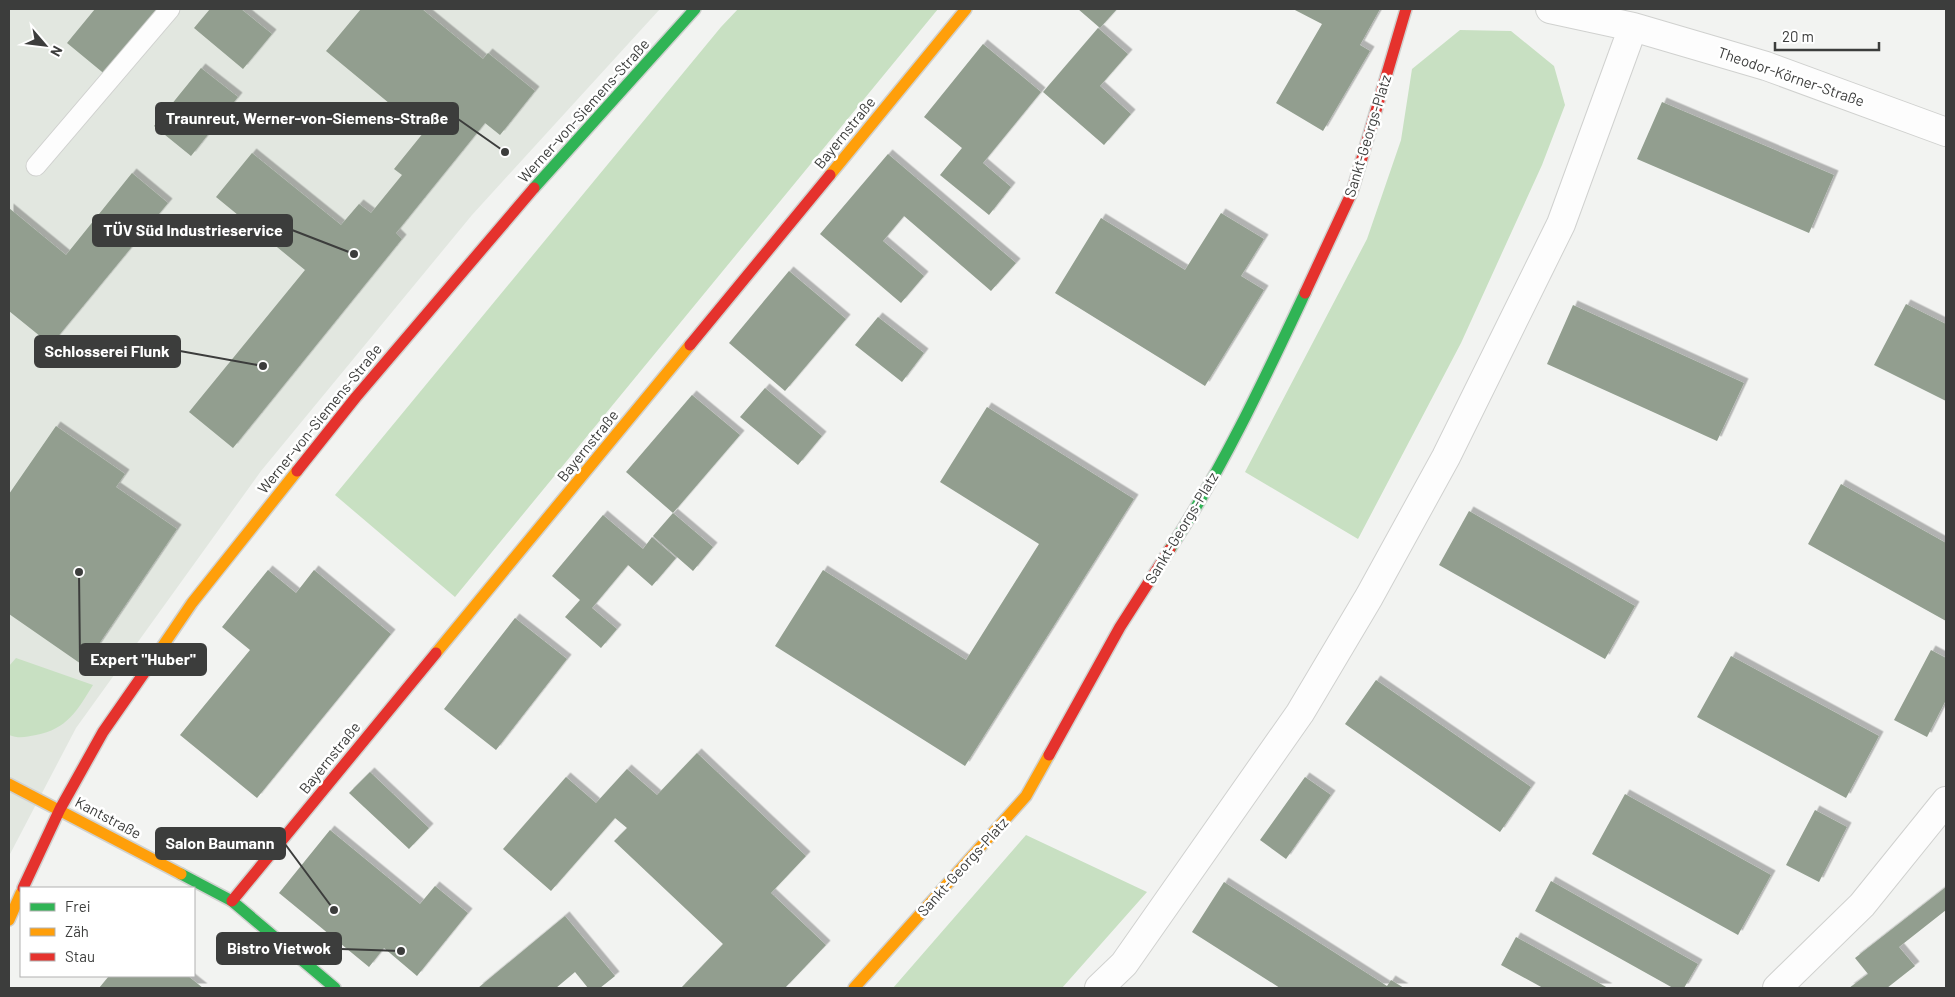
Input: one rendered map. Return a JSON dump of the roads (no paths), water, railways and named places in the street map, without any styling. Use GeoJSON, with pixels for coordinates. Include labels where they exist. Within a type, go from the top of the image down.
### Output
{"type":"FeatureCollection","features":[{"type":"Feature","properties":{"kind":"street","name":"Werner-von-Siemens-Straße"},"geometry":{"type":"LineString","coordinates":[[24,887],[60,809],[103,732],[192,603],[356,397],[489,239],[695,9]]}},
{"type":"Feature","properties":{"kind":"street","name":"Bayernstraße"},"geometry":{"type":"LineString","coordinates":[[232,901],[966,9]]}},
{"type":"Feature","properties":{"kind":"street","name":"Sankt-Georgs-Platz"},"geometry":{"type":"LineString","coordinates":[[854,988],[1026,796],[1120,626],[1200,503],[1267,374],[1352,192],[1406,9]]}},
{"type":"Feature","properties":{"kind":"street","name":"Theodor-Körner-Straße"},"geometry":{"type":"LineString","coordinates":[[1550,9],[1633,27],[1766,66],[1946,132]]}},
{"type":"Feature","properties":{"kind":"street"},"geometry":{"type":"LineString","coordinates":[[1099,988],[1124,964],[1300,713],[1373,589],[1446,457],[1561,224],[1633,27]]}},
{"type":"Feature","properties":{"kind":"street","name":"Kantstraße"},"geometry":{"type":"LineString","coordinates":[[9,784],[60,809],[232,901],[336,988]]}},
{"type":"Feature","properties":{"kind":"street"},"geometry":{"type":"LineString","coordinates":[[1777,988],[1862,905],[1946,801]]}},
{"type":"Feature","properties":{"kind":"street"},"geometry":{"type":"LineString","coordinates":[[9,920],[20,895]]}},
{"type":"Feature","properties":{"kind":"lane"},"geometry":{"type":"LineString","coordinates":[[36,166],[170,9]]}},
{"type":"Feature","properties":{"kind":"place","name":"Traunreut, Werner-von-Siemens-Straße"},"geometry":{"type":"Point","coordinates":[505,152]}},
{"type":"Feature","properties":{"kind":"place","name":"TÜV Süd Industrieservice"},"geometry":{"type":"Point","coordinates":[354,254]}},
{"type":"Feature","properties":{"kind":"place","name":"Schlosserei Flunk"},"geometry":{"type":"Point","coordinates":[263,366]}},
{"type":"Feature","properties":{"kind":"place","name":"Expert \"Huber\""},"geometry":{"type":"Point","coordinates":[79,572]}},
{"type":"Feature","properties":{"kind":"place","name":"Salon Baumann"},"geometry":{"type":"Point","coordinates":[334,910]}},
{"type":"Feature","properties":{"kind":"place","name":"Bistro Vietwok"},"geometry":{"type":"Point","coordinates":[401,951]}}]}
